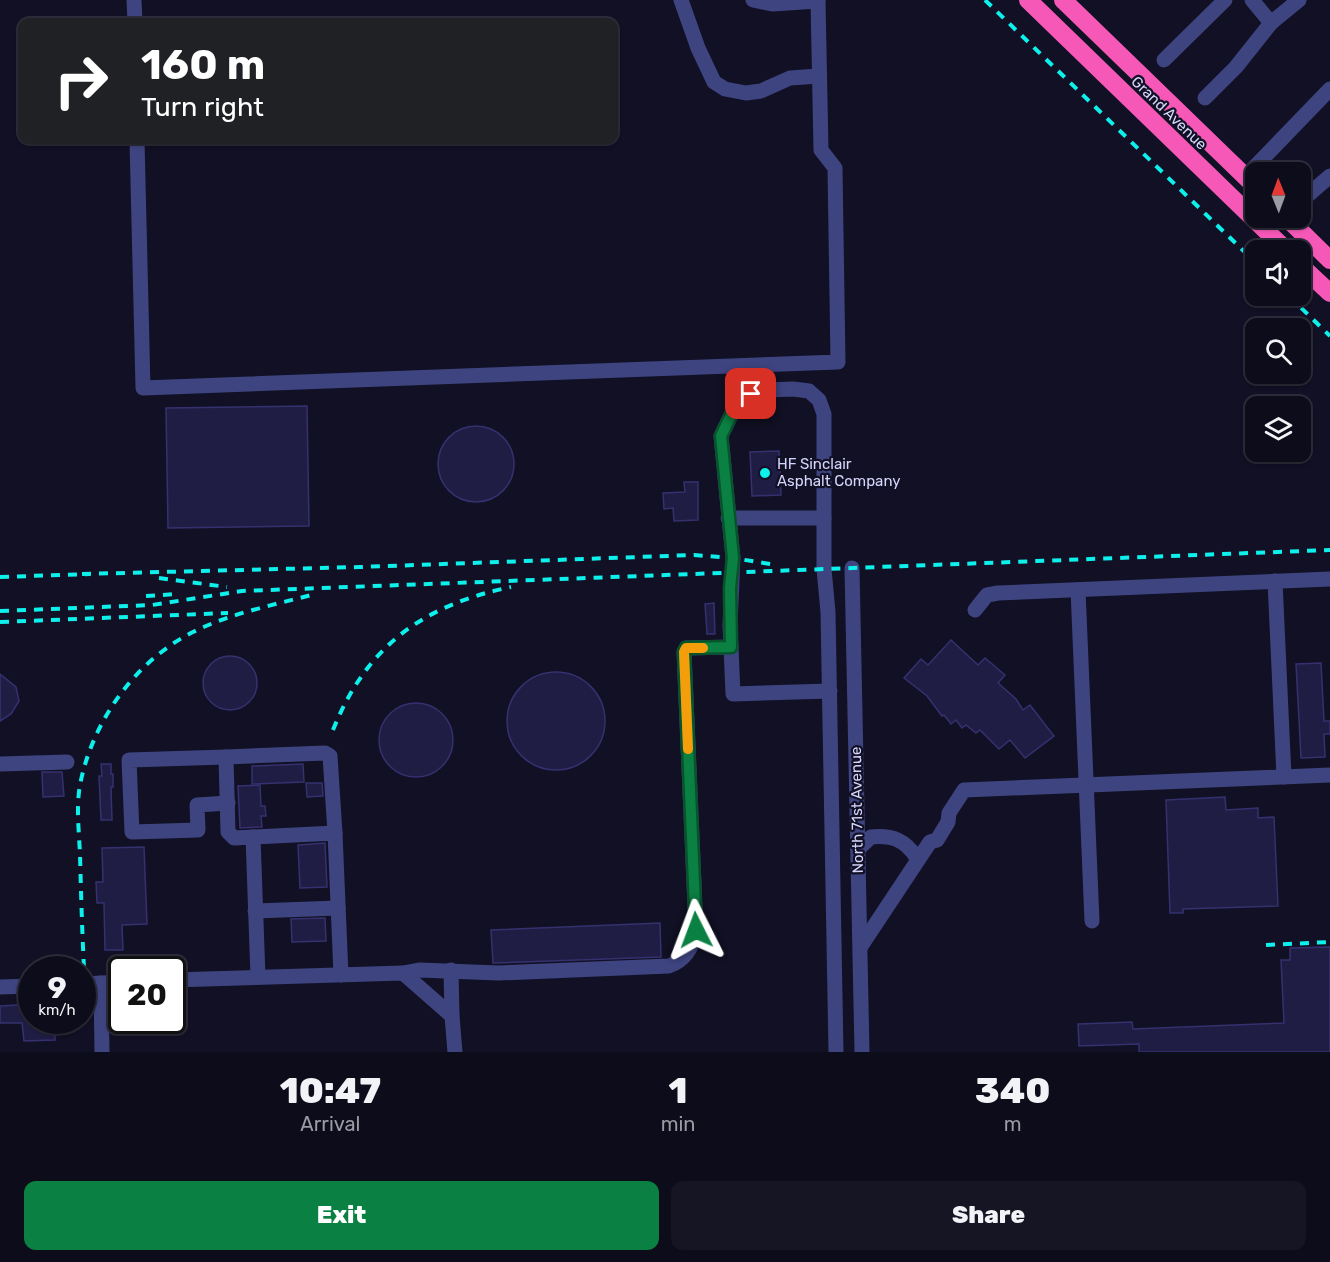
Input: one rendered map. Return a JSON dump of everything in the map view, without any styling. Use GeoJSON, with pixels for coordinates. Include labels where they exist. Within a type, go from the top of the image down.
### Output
{"type":"FeatureCollection","features":[{"type":"Feature","properties":{"kind":"highway","name":"Grand Avenue"},"geometry":{"type":"LineString","coordinates":[[1028,0],[1276,240]]}},
{"type":"Feature","properties":{"kind":"highway","name":"Grand Avenue"},"geometry":{"type":"LineString","coordinates":[[1063,0],[1245,177]]}},
{"type":"Feature","properties":{"kind":"highway"},"geometry":{"type":"LineString","coordinates":[[1172,141],[1191,124]]}},
{"type":"Feature","properties":{"kind":"highway"},"geometry":{"type":"LineString","coordinates":[[1297,228],[1330,260]]}},
{"type":"Feature","properties":{"kind":"highway"},"geometry":{"type":"LineString","coordinates":[[1311,275],[1330,293]]}},
{"type":"Feature","properties":{"kind":"lane"},"geometry":{"type":"LineString","coordinates":[[134,0],[135,18]]}},
{"type":"Feature","properties":{"kind":"lane"},"geometry":{"type":"LineString","coordinates":[[681,0],[714,82],[725,89],[753,92],[776,86],[790,78],[819,76]]}},
{"type":"Feature","properties":{"kind":"lane"},"geometry":{"type":"LineString","coordinates":[[137,144],[143,388],[838,362],[835,168],[821,150],[818,1],[772,4],[753,0]]}},
{"type":"Feature","properties":{"kind":"lane"},"geometry":{"type":"LineString","coordinates":[[1164,60],[1225,0]]}},
{"type":"Feature","properties":{"kind":"lane"},"geometry":{"type":"LineString","coordinates":[[1252,0],[1271,23]]}},
{"type":"Feature","properties":{"kind":"lane"},"geometry":{"type":"LineString","coordinates":[[1205,98],[1236,68],[1271,23],[1299,0]]}},
{"type":"Feature","properties":{"kind":"lane"},"geometry":{"type":"LineString","coordinates":[[1267,162],[1330,89]]}},
{"type":"Feature","properties":{"kind":"lane"},"geometry":{"type":"LineString","coordinates":[[1311,192],[1330,176]]}},
{"type":"Feature","properties":{"kind":"lane","name":"North 71st Avenue"},"geometry":{"type":"LineString","coordinates":[[830,692],[733,694],[730,588],[733,572],[721,436],[736,405],[751,394],[767,390],[809,391],[819,400],[824,414],[824,568],[828,612],[830,692],[836,1052]]}},
{"type":"Feature","properties":{"kind":"lane"},"geometry":{"type":"LineString","coordinates":[[729,518],[824,518]]}},
{"type":"Feature","properties":{"kind":"lane","name":"North 71st Avenue"},"geometry":{"type":"LineString","coordinates":[[852,568],[862,1052]]}},
{"type":"Feature","properties":{"kind":"lane"},"geometry":{"type":"LineString","coordinates":[[975,610],[987,595],[998,593],[1330,579]]}},
{"type":"Feature","properties":{"kind":"lane"},"geometry":{"type":"LineString","coordinates":[[1275,581],[1284,777]]}},
{"type":"Feature","properties":{"kind":"lane"},"geometry":{"type":"LineString","coordinates":[[1078,590],[1092,921]]}},
{"type":"Feature","properties":{"kind":"lane"},"geometry":{"type":"LineString","coordinates":[[186,980],[403,973],[419,970],[499,973],[676,964],[688,953],[696,930],[684,652],[686,648],[731,647]]}},
{"type":"Feature","properties":{"kind":"lane"},"geometry":{"type":"LineString","coordinates":[[228,803],[197,805],[198,830],[132,832],[129,760],[325,753],[330,756],[341,975]]}},
{"type":"Feature","properties":{"kind":"lane"},"geometry":{"type":"LineString","coordinates":[[226,757],[228,832],[231,836],[253,837],[335,832]]}},
{"type":"Feature","properties":{"kind":"lane"},"geometry":{"type":"LineString","coordinates":[[0,765],[67,762]]}},
{"type":"Feature","properties":{"kind":"lane"},"geometry":{"type":"LineString","coordinates":[[861,946],[918,858],[930,842],[937,840],[948,822],[949,813],[964,790],[1330,775]]}},
{"type":"Feature","properties":{"kind":"lane"},"geometry":{"type":"LineString","coordinates":[[253,837],[258,977]]}},
{"type":"Feature","properties":{"kind":"lane"},"geometry":{"type":"LineString","coordinates":[[858,849],[872,837],[894,837],[909,845],[918,858]]}},
{"type":"Feature","properties":{"kind":"lane"},"geometry":{"type":"LineString","coordinates":[[834,903],[860,903]]}},
{"type":"Feature","properties":{"kind":"lane"},"geometry":{"type":"LineString","coordinates":[[255,911],[338,908]]}},
{"type":"Feature","properties":{"kind":"lane"},"geometry":{"type":"LineString","coordinates":[[451,970],[455,1052]]}},
{"type":"Feature","properties":{"kind":"lane"},"geometry":{"type":"LineString","coordinates":[[403,973],[452,1016]]}},
{"type":"Feature","properties":{"kind":"lane"},"geometry":{"type":"LineString","coordinates":[[96,983],[108,983]]}},
{"type":"Feature","properties":{"kind":"lane"},"geometry":{"type":"LineString","coordinates":[[101,983],[102,1052]]}},
{"type":"Feature","properties":{"kind":"lane"},"geometry":{"type":"LineString","coordinates":[[0,987],[18,986]]}},
{"type":"Feature","properties":{"kind":"building"},"geometry":{"type":"Polygon","coordinates":[[[307,406],[309,526],[168,528],[166,408],[307,406]]]}},
{"type":"Feature","properties":{"kind":"building"},"geometry":{"type":"Polygon","coordinates":[[[476,426],[490,429],[503,437],[511,450],[514,464],[511,478],[503,491],[490,499],[476,502],[462,499],[449,491],[441,478],[438,464],[441,450],[449,437],[462,429],[476,426]]]}},
{"type":"Feature","properties":{"kind":"building","name":"HF Sinclair Asphalt Company"},"geometry":{"type":"Polygon","coordinates":[[[779,451],[781,495],[752,496],[750,452],[779,451]]]}},
{"type":"Feature","properties":{"kind":"building"},"geometry":{"type":"Polygon","coordinates":[[[684,482],[698,482],[698,520],[674,521],[673,508],[664,509],[663,493],[685,492],[684,482]]]}},
{"type":"Feature","properties":{"kind":"building"},"geometry":{"type":"Polygon","coordinates":[[[714,603],[715,634],[707,634],[705,604],[714,603]]]}},
{"type":"Feature","properties":{"kind":"building"},"geometry":{"type":"Polygon","coordinates":[[[951,640],[978,665],[985,658],[1005,675],[998,683],[1016,699],[1023,710],[1030,705],[1054,736],[1025,758],[1010,740],[999,749],[980,730],[976,733],[966,725],[962,728],[956,720],[951,724],[944,715],[942,716],[927,696],[904,678],[921,659],[928,665],[951,640]]]}},
{"type":"Feature","properties":{"kind":"building"},"geometry":{"type":"Polygon","coordinates":[[[225,656],[235,656],[249,664],[255,673],[257,683],[255,693],[249,702],[235,710],[225,710],[208,698],[203,688],[203,678],[215,661],[225,656]]]}},
{"type":"Feature","properties":{"kind":"building"},"geometry":{"type":"Polygon","coordinates":[[[1321,663],[1324,721],[1330,721],[1330,734],[1324,734],[1325,757],[1301,758],[1296,664],[1321,663]]]}},
{"type":"Feature","properties":{"kind":"building"},"geometry":{"type":"Polygon","coordinates":[[[556,672],[575,675],[591,686],[602,702],[605,721],[602,740],[591,756],[575,767],[556,770],[537,767],[521,756],[510,740],[507,721],[510,702],[521,686],[537,675],[556,672]]]}},
{"type":"Feature","properties":{"kind":"building"},"geometry":{"type":"Polygon","coordinates":[[[0,674],[16,687],[19,701],[11,714],[0,721],[0,674]]]}},
{"type":"Feature","properties":{"kind":"building"},"geometry":{"type":"Polygon","coordinates":[[[416,703],[430,706],[442,714],[450,726],[453,740],[450,754],[442,766],[430,774],[416,777],[402,774],[390,766],[382,754],[379,740],[382,726],[390,714],[402,706],[416,703]]]}},
{"type":"Feature","properties":{"kind":"building"},"geometry":{"type":"Polygon","coordinates":[[[101,764],[111,764],[111,774],[113,774],[112,820],[101,820],[99,776],[102,776],[101,764]]]}},
{"type":"Feature","properties":{"kind":"building"},"geometry":{"type":"Polygon","coordinates":[[[303,764],[304,782],[252,784],[252,766],[303,764]]]}},
{"type":"Feature","properties":{"kind":"building"},"geometry":{"type":"Polygon","coordinates":[[[42,772],[62,772],[64,796],[43,797],[42,772]]]}},
{"type":"Feature","properties":{"kind":"building"},"geometry":{"type":"Polygon","coordinates":[[[306,783],[322,783],[323,796],[307,797],[306,783]]]}},
{"type":"Feature","properties":{"kind":"building"},"geometry":{"type":"Polygon","coordinates":[[[260,785],[261,806],[265,806],[266,816],[261,816],[262,827],[240,828],[238,786],[260,785]]]}},
{"type":"Feature","properties":{"kind":"building"},"geometry":{"type":"Polygon","coordinates":[[[1225,797],[1226,810],[1258,808],[1258,818],[1274,817],[1278,906],[1183,909],[1183,913],[1170,913],[1166,800],[1225,797]]]}},
{"type":"Feature","properties":{"kind":"building"},"geometry":{"type":"Polygon","coordinates":[[[325,843],[327,887],[300,888],[298,845],[325,843]]]}},
{"type":"Feature","properties":{"kind":"building"},"geometry":{"type":"Polygon","coordinates":[[[144,847],[147,924],[122,925],[123,950],[105,950],[104,903],[97,903],[96,882],[103,882],[102,848],[144,847]]]}},
{"type":"Feature","properties":{"kind":"building"},"geometry":{"type":"Polygon","coordinates":[[[325,918],[326,941],[292,942],[291,919],[325,918]]]}},
{"type":"Feature","properties":{"kind":"building"},"geometry":{"type":"Polygon","coordinates":[[[660,923],[661,957],[493,963],[491,930],[660,923]]]}},
{"type":"Feature","properties":{"kind":"building"},"geometry":{"type":"Polygon","coordinates":[[[1330,947],[1330,1052],[1139,1052],[1139,1044],[1079,1046],[1078,1024],[1132,1022],[1133,1029],[1284,1023],[1281,960],[1290,960],[1290,948],[1330,947]]]}},
{"type":"Feature","properties":{"kind":"building"},"geometry":{"type":"Polygon","coordinates":[[[18,1005],[18,1023],[0,1023],[0,1006],[18,1005]]]}},
{"type":"Feature","properties":{"kind":"building"},"geometry":{"type":"Polygon","coordinates":[[[23,1034],[55,1034],[55,1040],[24,1041],[23,1034]]]}},
{"type":"Feature","properties":{"kind":"railway"},"geometry":{"type":"LineString","coordinates":[[985,0],[1245,252]]}},
{"type":"Feature","properties":{"kind":"railway"},"geometry":{"type":"LineString","coordinates":[[1299,306],[1330,336]]}},
{"type":"Feature","properties":{"kind":"railway"},"geometry":{"type":"LineString","coordinates":[[0,611],[152,605],[242,591],[1330,550]]}},
{"type":"Feature","properties":{"kind":"railway"},"geometry":{"type":"LineString","coordinates":[[82,574],[694,555],[776,565]]}},
{"type":"Feature","properties":{"kind":"railway"},"geometry":{"type":"LineString","coordinates":[[0,577],[90,574]]}},
{"type":"Feature","properties":{"kind":"railway"},"geometry":{"type":"LineString","coordinates":[[159,578],[227,587]]}},
{"type":"Feature","properties":{"kind":"railway"},"geometry":{"type":"LineString","coordinates":[[333,730],[347,700],[363,674],[381,652],[402,633],[451,605],[511,587]]}},
{"type":"Feature","properties":{"kind":"railway"},"geometry":{"type":"LineString","coordinates":[[146,596],[177,594]]}},
{"type":"Feature","properties":{"kind":"railway"},"geometry":{"type":"LineString","coordinates":[[84,956],[78,820],[80,785],[95,739],[119,696],[153,659],[172,644],[193,632],[237,615],[315,594]]}},
{"type":"Feature","properties":{"kind":"railway"},"geometry":{"type":"LineString","coordinates":[[0,622],[228,613]]}},
{"type":"Feature","properties":{"kind":"railway"},"geometry":{"type":"LineString","coordinates":[[1266,945],[1330,942]]}},
{"type":"Feature","properties":{"kind":"slow traffic"},"geometry":{"type":"LineString","coordinates":[[688,749],[684,652],[686,648],[703,648]]}},
{"type":"Feature","properties":{"kind":"place","name":"HF Sinclair Asphalt Company"},"geometry":{"type":"Point","coordinates":[765,473]}},
{"type":"Feature","properties":{"kind":"route"},"geometry":{"type":"LineString","coordinates":[[696,930],[684,652],[686,648],[731,647],[730,588],[733,558],[721,436],[736,405],[751,394]]}}]}
